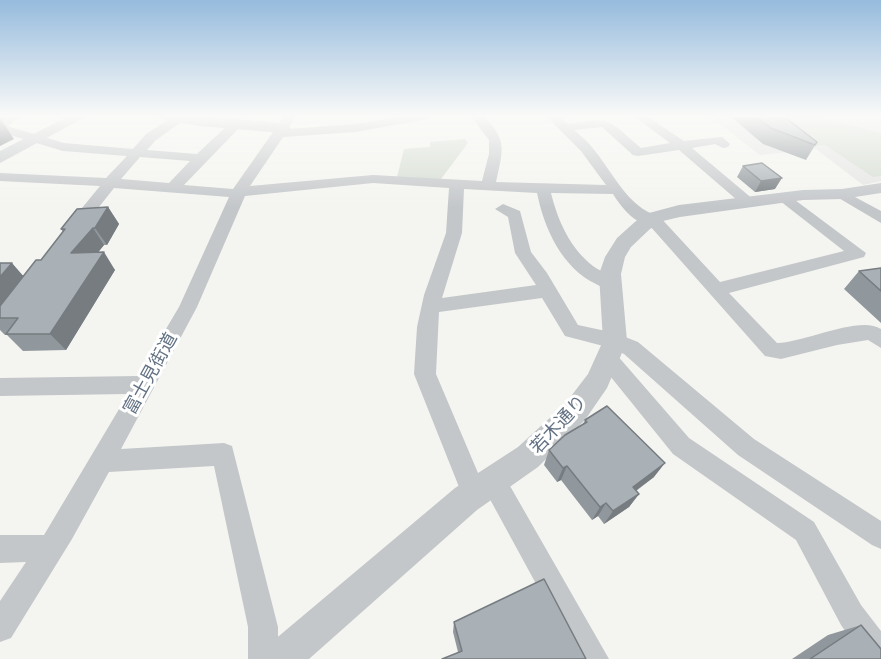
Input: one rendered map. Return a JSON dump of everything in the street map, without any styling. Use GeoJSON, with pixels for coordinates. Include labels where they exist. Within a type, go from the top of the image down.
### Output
{"type":"FeatureCollection","features":[{"type":"Feature","properties":{"kind":"street"},"geometry":{"type":"LineString","coordinates":[[0,158],[25,146]]}},
{"type":"Feature","properties":{"kind":"street"},"geometry":{"type":"LineString","coordinates":[[58,146],[200,158]]}},
{"type":"Feature","properties":{"kind":"street"},"geometry":{"type":"LineString","coordinates":[[62,244],[110,183],[145,146]]}},
{"type":"Feature","properties":{"kind":"street"},"geometry":{"type":"LineString","coordinates":[[172,189],[213,146]]}},
{"type":"Feature","properties":{"kind":"street","name":"富士見街道"},"geometry":{"type":"LineString","coordinates":[[0,627],[51,548],[102,461],[188,307],[239,192],[270,146]]}},
{"type":"Feature","properties":{"kind":"street"},"geometry":{"type":"LineString","coordinates":[[488,185],[496,146]]}},
{"type":"Feature","properties":{"kind":"street"},"geometry":{"type":"LineString","coordinates":[[583,146],[628,205],[651,220],[772,350],[781,351],[837,336],[872,332],[881,340]]}},
{"type":"Feature","properties":{"kind":"street"},"geometry":{"type":"LineString","coordinates":[[631,146],[638,152],[682,146],[749,204]]}},
{"type":"Feature","properties":{"kind":"street"},"geometry":{"type":"LineString","coordinates":[[0,177],[239,192],[357,179],[543,189],[616,190]]}},
{"type":"Feature","properties":{"kind":"street"},"geometry":{"type":"LineString","coordinates":[[457,183],[454,232],[431,306],[425,350],[425,374],[435,402],[484,486],[594,659]]}},
{"type":"Feature","properties":{"kind":"street"},"geometry":{"type":"LineString","coordinates":[[612,350],[610,274],[615,257],[631,236],[651,220],[679,211],[749,204],[782,197],[842,194],[881,188]]}},
{"type":"Feature","properties":{"kind":"street"},"geometry":{"type":"LineString","coordinates":[[543,189],[547,214],[582,268],[597,279],[611,284]]}},
{"type":"Feature","properties":{"kind":"street"},"geometry":{"type":"LineString","coordinates":[[842,194],[881,218]]}},
{"type":"Feature","properties":{"kind":"street"},"geometry":{"type":"LineString","coordinates":[[715,290],[858,253],[782,197]]}},
{"type":"Feature","properties":{"kind":"street"},"geometry":{"type":"LineString","coordinates":[[503,209],[515,214],[523,253],[572,330],[612,350],[681,446],[805,531],[851,615],[881,656]]}},
{"type":"Feature","properties":{"kind":"street"},"geometry":{"type":"LineString","coordinates":[[431,306],[538,291],[548,292]]}},
{"type":"Feature","properties":{"kind":"street"},"geometry":{"type":"LineString","coordinates":[[612,350],[631,348],[746,447],[881,536]]}},
{"type":"Feature","properties":{"kind":"street","name":"若木通り"},"geometry":{"type":"LineString","coordinates":[[280,659],[484,486],[528,457],[575,412],[598,380],[612,350]]}},
{"type":"Feature","properties":{"kind":"street"},"geometry":{"type":"LineString","coordinates":[[0,387],[144,386]]}},
{"type":"Feature","properties":{"kind":"street"},"geometry":{"type":"LineString","coordinates":[[102,461],[224,454],[263,627],[263,659]]}},
{"type":"Feature","properties":{"kind":"street"},"geometry":{"type":"LineString","coordinates":[[0,549],[51,548]]}},
{"type":"Feature","properties":{"kind":"shaded area"},"geometry":{"type":"Polygon","coordinates":[[[466,146],[441,179],[397,177],[404,149],[466,146]]]}},
{"type":"Feature","properties":{"kind":"shaded area"},"geometry":{"type":"Polygon","coordinates":[[[748,146],[881,146],[881,181],[863,185],[816,149],[760,155],[748,146]]]}},
{"type":"Feature","properties":{"kind":"shaded area"},"geometry":{"type":"Polygon","coordinates":[[[826,146],[881,146],[881,176],[873,177],[826,146]]]}},
{"type":"Feature","properties":{"kind":"building"},"geometry":{"type":"Polygon","coordinates":[[[762,163],[782,178],[761,181],[743,166],[762,163]]]}},
{"type":"Feature","properties":{"kind":"building"},"geometry":{"type":"Polygon","coordinates":[[[108,207],[95,228],[71,253],[104,252],[50,334],[6,334],[18,318],[0,318],[0,306],[36,260],[41,260],[77,209],[108,207]]]}},
{"type":"Feature","properties":{"kind":"building"},"geometry":{"type":"Polygon","coordinates":[[[0,263],[12,263],[0,277],[0,263]]]}},
{"type":"Feature","properties":{"kind":"building"},"geometry":{"type":"Polygon","coordinates":[[[881,268],[881,291],[859,271],[881,268]]]}},
{"type":"Feature","properties":{"kind":"building"},"geometry":{"type":"Polygon","coordinates":[[[607,406],[665,463],[633,487],[639,494],[613,511],[606,503],[600,507],[567,466],[563,468],[549,450],[565,435],[587,422],[585,420],[607,406]]]}},
{"type":"Feature","properties":{"kind":"building"},"geometry":{"type":"Polygon","coordinates":[[[544,579],[586,659],[442,659],[462,651],[454,622],[544,579]]]}},
{"type":"Feature","properties":{"kind":"building"},"geometry":{"type":"Polygon","coordinates":[[[861,625],[881,649],[881,659],[810,659],[861,625]]]}}]}
